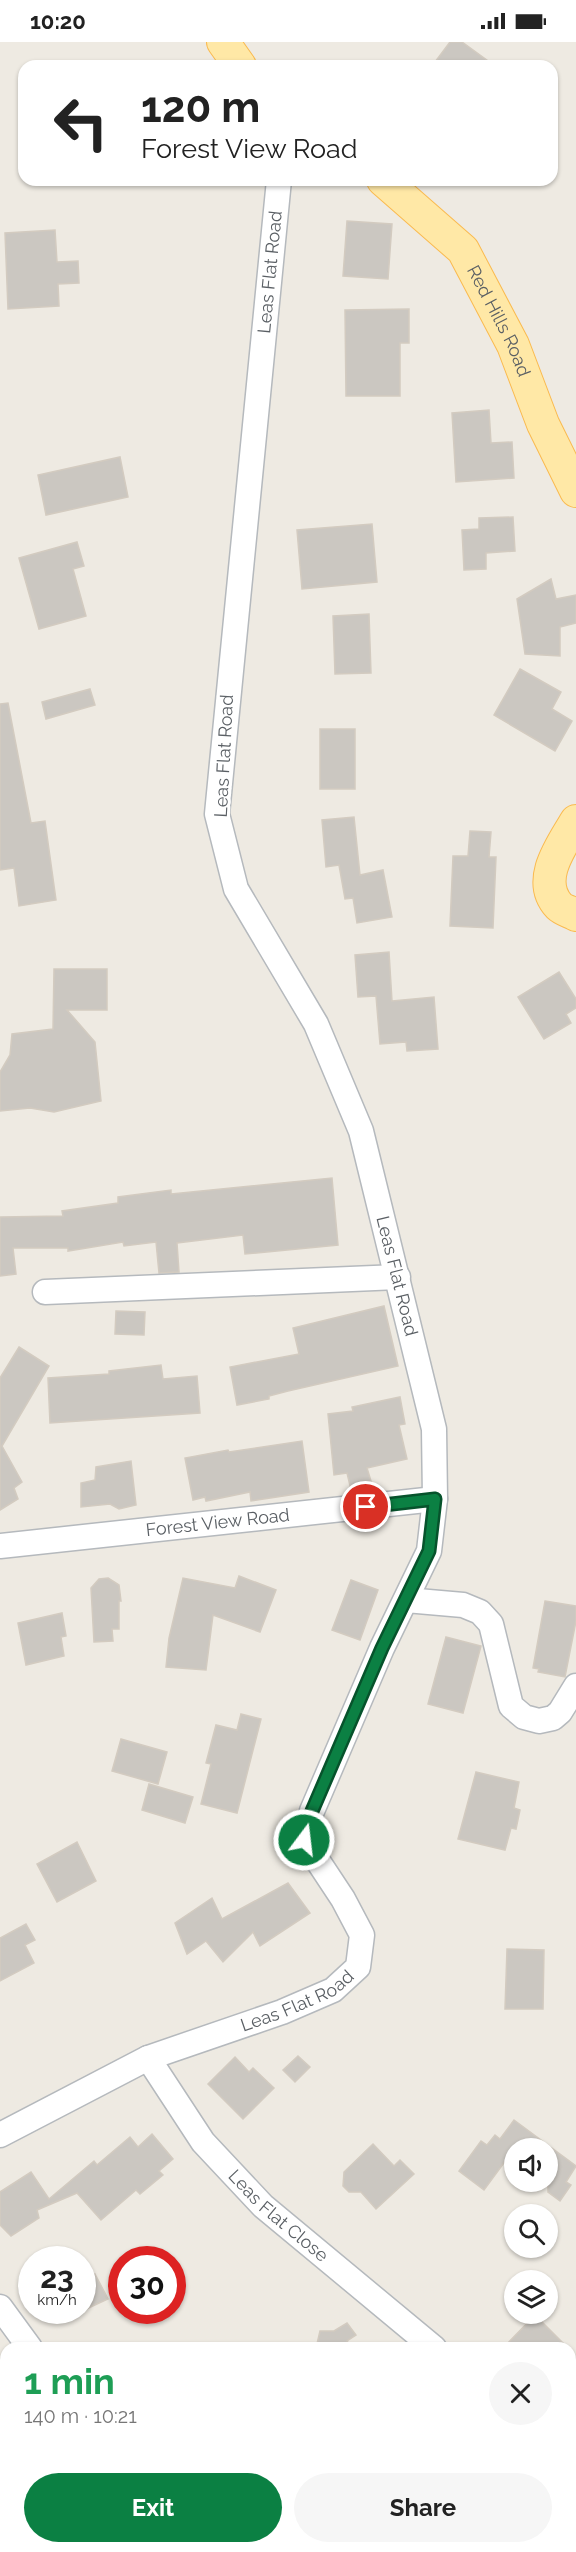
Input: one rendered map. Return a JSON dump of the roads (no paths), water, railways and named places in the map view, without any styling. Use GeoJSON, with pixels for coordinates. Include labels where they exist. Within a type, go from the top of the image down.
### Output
{"type":"FeatureCollection","features":[{"type":"Feature","properties":{"kind":"main road"},"geometry":{"type":"LineString","coordinates":[[223,42],[236,60]]}},
{"type":"Feature","properties":{"kind":"main road","name":"Red Hills Road"},"geometry":{"type":"LineString","coordinates":[[390,186],[463,250],[513,345],[543,424],[576,491]]}},
{"type":"Feature","properties":{"kind":"main road"},"geometry":{"type":"LineString","coordinates":[[576,821],[550,864],[550,888],[560,906],[576,915]]}},
{"type":"Feature","properties":{"kind":"street","name":"Leas Flat Road"},"geometry":{"type":"LineString","coordinates":[[0,2135],[148,2058],[282,2012],[333,1990],[358,1967],[362,1935],[343,1899],[304,1840],[312,1811],[382,1648],[429,1551],[435,1499],[434,1429],[361,1131],[316,1024],[236,889],[217,814],[278,186]]}},
{"type":"Feature","properties":{"kind":"street"},"geometry":{"type":"LineString","coordinates":[[45,1292],[398,1277]]}},
{"type":"Feature","properties":{"kind":"street","name":"Forest View Road"},"geometry":{"type":"LineString","coordinates":[[0,1546],[435,1499]]}},
{"type":"Feature","properties":{"kind":"street"},"geometry":{"type":"LineString","coordinates":[[406,1600],[463,1605],[480,1612],[491,1624],[511,1706],[524,1717],[539,1721],[552,1718],[560,1712],[576,1686]]}},
{"type":"Feature","properties":{"kind":"street","name":"Leas Flat Close"},"geometry":{"type":"LineString","coordinates":[[148,2058],[204,2142],[263,2206],[427,2342]]}},
{"type":"Feature","properties":{"kind":"street"},"geometry":{"type":"LineString","coordinates":[[0,2307],[26,2342]]}}]}
